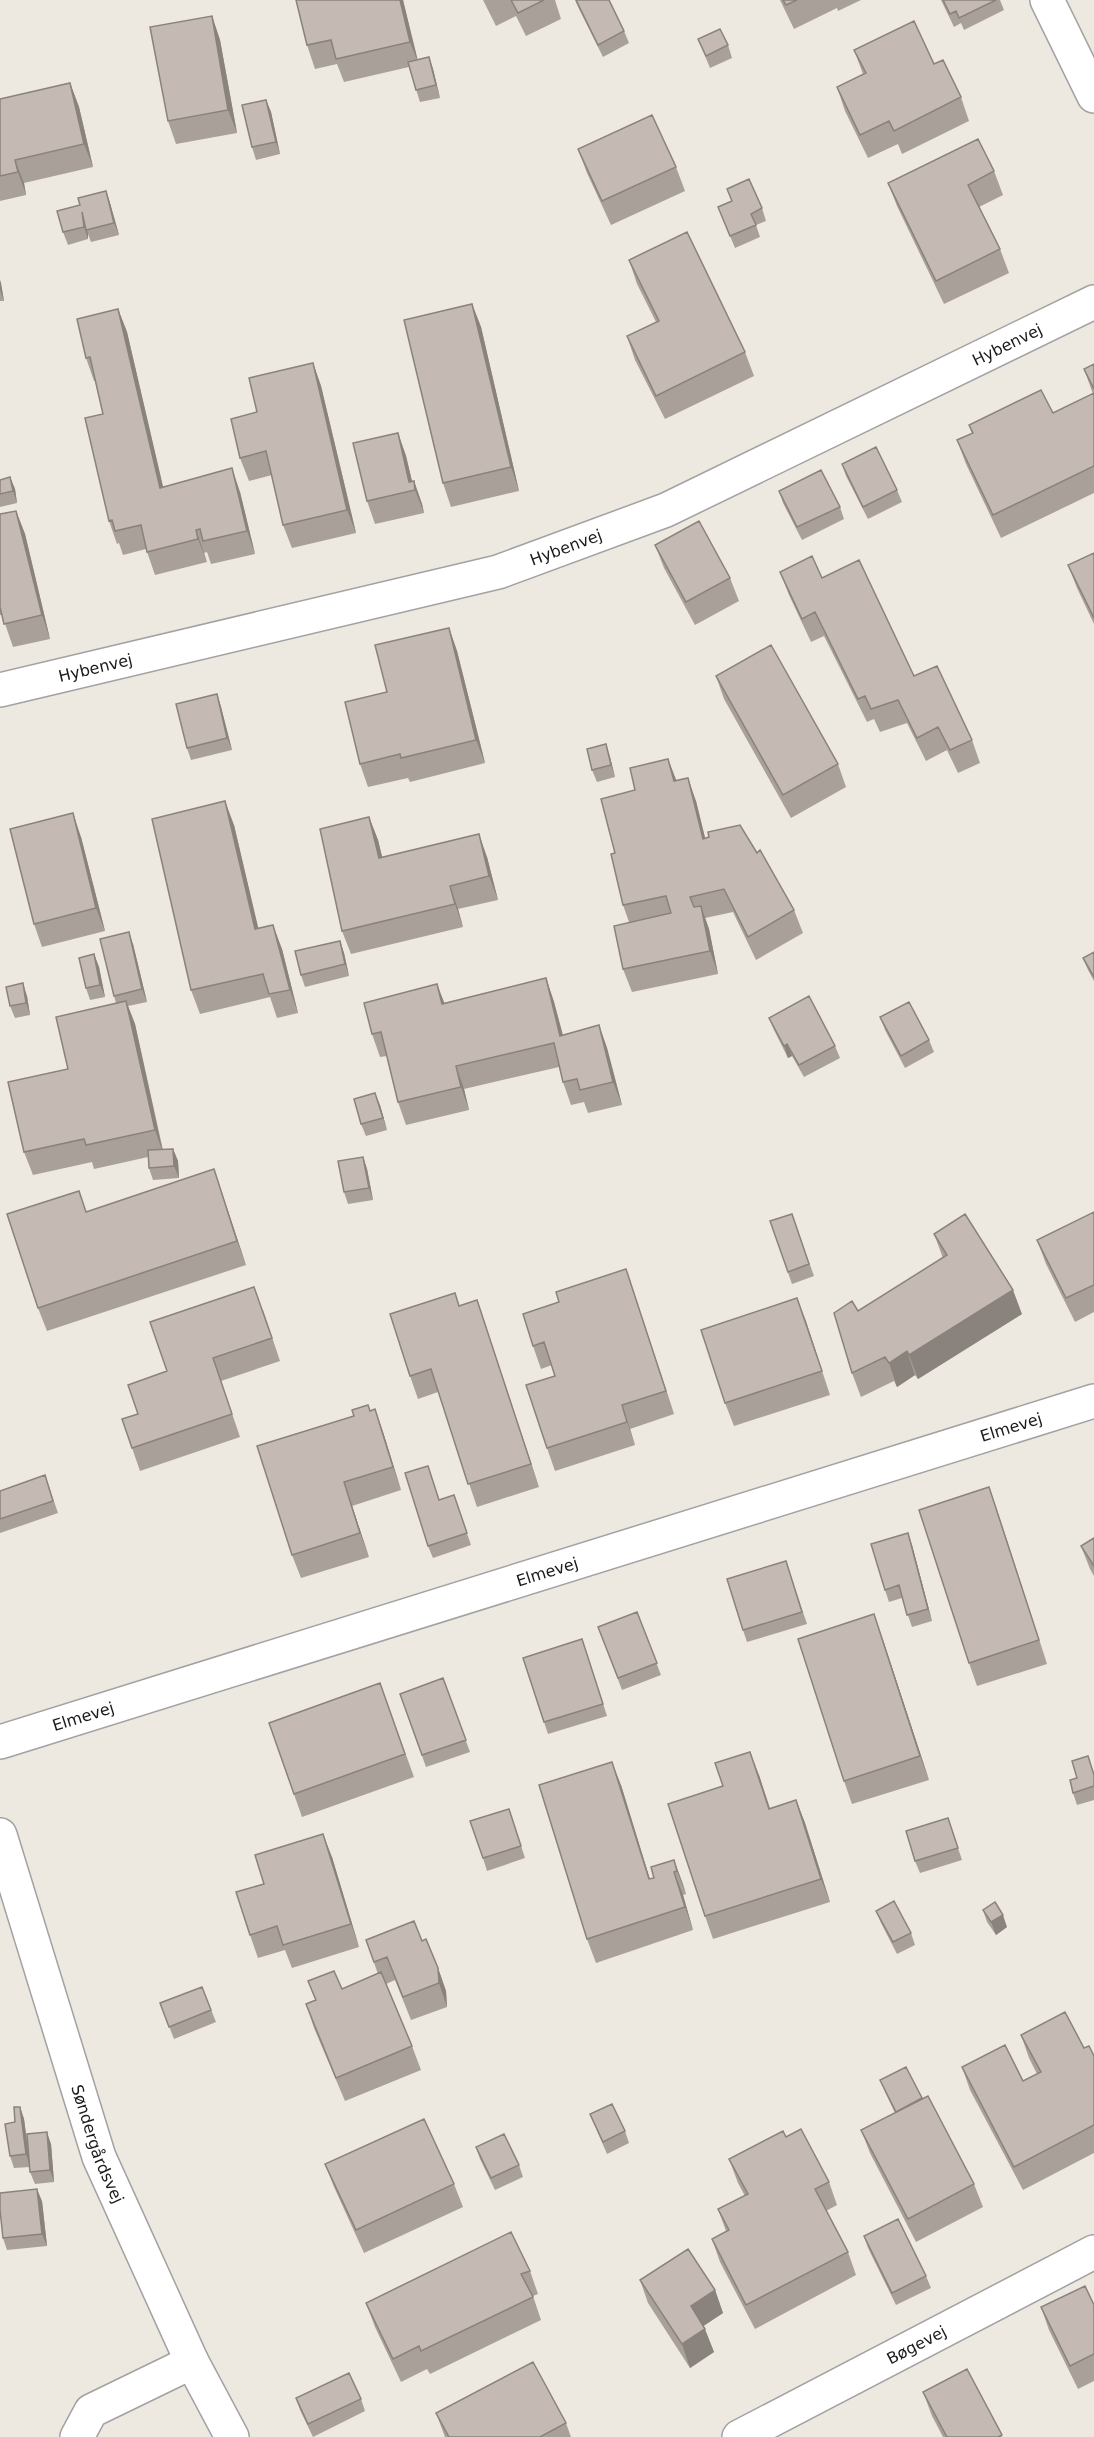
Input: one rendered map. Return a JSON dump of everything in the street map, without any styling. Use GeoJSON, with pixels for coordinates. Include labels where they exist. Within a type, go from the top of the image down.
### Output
{"type":"FeatureCollection","features":[{"type":"Feature","properties":{"kind":"street"},"geometry":{"type":"LineString","coordinates":[[1047,0],[1094,96]]}},
{"type":"Feature","properties":{"kind":"street","name":"Hybenvej"},"geometry":{"type":"LineString","coordinates":[[0,690],[498,572],[666,510],[1094,302]]}},
{"type":"Feature","properties":{"kind":"street","name":"Elmevej"},"geometry":{"type":"LineString","coordinates":[[0,1742],[1094,1401]]}},
{"type":"Feature","properties":{"kind":"street","name":"Søndergårdsvej"},"geometry":{"type":"LineString","coordinates":[[0,1835],[99,2157],[192,2362],[232,2437]]}},
{"type":"Feature","properties":{"kind":"street","name":"Bøgevej"},"geometry":{"type":"LineString","coordinates":[[739,2437],[1094,2252]]}},
{"type":"Feature","properties":{"kind":"street"},"geometry":{"type":"LineString","coordinates":[[77,2437],[91,2411],[192,2362]]}},
{"type":"Feature","properties":{"kind":"building"},"geometry":{"type":"Polygon","coordinates":[[[296,0],[400,0],[410,42],[336,59],[331,40],[307,45],[296,0]]]}},
{"type":"Feature","properties":{"kind":"building"},"geometry":{"type":"Polygon","coordinates":[[[511,0],[544,0],[518,13],[511,0]]]}},
{"type":"Feature","properties":{"kind":"building"},"geometry":{"type":"Polygon","coordinates":[[[576,0],[609,0],[624,31],[598,45],[576,0]]]}},
{"type":"Feature","properties":{"kind":"building"},"geometry":{"type":"Polygon","coordinates":[[[783,0],[797,0],[786,5],[783,0]]]}},
{"type":"Feature","properties":{"kind":"building"},"geometry":{"type":"Polygon","coordinates":[[[943,0],[996,0],[959,18],[956,11],[950,14],[943,0]]]}},
{"type":"Feature","properties":{"kind":"building"},"geometry":{"type":"Polygon","coordinates":[[[212,16],[228,110],[168,121],[150,27],[212,16]]]}},
{"type":"Feature","properties":{"kind":"building"},"geometry":{"type":"Polygon","coordinates":[[[914,21],[934,64],[943,60],[961,97],[894,131],[889,121],[860,135],[837,87],[866,73],[854,50],[914,21]]]}},
{"type":"Feature","properties":{"kind":"building"},"geometry":{"type":"Polygon","coordinates":[[[720,29],[728,45],[706,56],[698,39],[720,29]]]}},
{"type":"Feature","properties":{"kind":"building"},"geometry":{"type":"Polygon","coordinates":[[[429,57],[436,85],[416,90],[408,62],[429,57]]]}},
{"type":"Feature","properties":{"kind":"building"},"geometry":{"type":"Polygon","coordinates":[[[70,83],[84,144],[15,160],[18,172],[0,176],[0,99],[70,83]]]}},
{"type":"Feature","properties":{"kind":"building"},"geometry":{"type":"Polygon","coordinates":[[[266,100],[276,142],[252,147],[242,105],[266,100]]]}},
{"type":"Feature","properties":{"kind":"building"},"geometry":{"type":"Polygon","coordinates":[[[652,115],[676,167],[602,201],[578,149],[652,115]]]}},
{"type":"Feature","properties":{"kind":"building"},"geometry":{"type":"Polygon","coordinates":[[[978,139],[994,171],[968,185],[1000,249],[936,281],[888,183],[978,139]]]}},
{"type":"Feature","properties":{"kind":"building"},"geometry":{"type":"Polygon","coordinates":[[[749,179],[762,208],[751,214],[756,225],[730,236],[718,207],[732,201],[727,189],[749,179]]]}},
{"type":"Feature","properties":{"kind":"building"},"geometry":{"type":"Polygon","coordinates":[[[106,191],[114,223],[86,230],[82,212],[84,227],[63,232],[57,211],[80,205],[78,198],[106,191]]]}},
{"type":"Feature","properties":{"kind":"building"},"geometry":{"type":"Polygon","coordinates":[[[687,232],[745,352],[656,396],[627,336],[659,321],[629,260],[687,232]]]}},
{"type":"Feature","properties":{"kind":"building"},"geometry":{"type":"Polygon","coordinates":[[[472,304],[511,467],[443,483],[404,320],[472,304]]]}},
{"type":"Feature","properties":{"kind":"building"},"geometry":{"type":"Polygon","coordinates":[[[118,309],[160,488],[232,468],[247,531],[203,541],[200,529],[196,530],[198,539],[147,552],[141,525],[115,531],[112,520],[109,521],[85,418],[103,414],[90,357],[86,358],[77,319],[118,309]]]}},
{"type":"Feature","properties":{"kind":"building"},"geometry":{"type":"Polygon","coordinates":[[[313,363],[347,510],[283,525],[266,451],[240,458],[231,419],[257,412],[249,378],[313,363]]]}},
{"type":"Feature","properties":{"kind":"building"},"geometry":{"type":"Polygon","coordinates":[[[1094,364],[1094,389],[1084,369],[1094,364]]]}},
{"type":"Feature","properties":{"kind":"building"},"geometry":{"type":"Polygon","coordinates":[[[1041,390],[1053,413],[1094,393],[1094,466],[993,515],[957,440],[973,433],[969,425],[1041,390]]]}},
{"type":"Feature","properties":{"kind":"building"},"geometry":{"type":"Polygon","coordinates":[[[398,433],[409,482],[414,481],[415,490],[367,501],[353,443],[398,433]]]}},
{"type":"Feature","properties":{"kind":"building"},"geometry":{"type":"Polygon","coordinates":[[[876,447],[897,490],[863,507],[842,464],[876,447]]]}},
{"type":"Feature","properties":{"kind":"building"},"geometry":{"type":"Polygon","coordinates":[[[821,470],[840,507],[797,527],[779,491],[821,470]]]}},
{"type":"Feature","properties":{"kind":"building"},"geometry":{"type":"Polygon","coordinates":[[[10,477],[13,491],[0,494],[0,480],[10,477]]]}},
{"type":"Feature","properties":{"kind":"building"},"geometry":{"type":"Polygon","coordinates":[[[16,511],[42,615],[4,624],[0,607],[0,514],[16,511]]]}},
{"type":"Feature","properties":{"kind":"building"},"geometry":{"type":"Polygon","coordinates":[[[699,521],[730,578],[686,602],[655,545],[699,521]]]}},
{"type":"Feature","properties":{"kind":"building"},"geometry":{"type":"Polygon","coordinates":[[[1094,553],[1094,618],[1068,565],[1094,553]]]}},
{"type":"Feature","properties":{"kind":"building"},"geometry":{"type":"Polygon","coordinates":[[[812,556],[822,578],[859,560],[914,676],[937,666],[972,740],[950,750],[938,727],[917,738],[898,700],[871,709],[865,696],[858,699],[815,612],[802,619],[780,572],[812,556]]]}},
{"type":"Feature","properties":{"kind":"building"},"geometry":{"type":"Polygon","coordinates":[[[449,628],[476,740],[401,758],[400,754],[360,764],[345,702],[387,692],[375,645],[449,628]]]}},
{"type":"Feature","properties":{"kind":"building"},"geometry":{"type":"Polygon","coordinates":[[[771,645],[838,764],[783,795],[716,676],[771,645]]]}},
{"type":"Feature","properties":{"kind":"building"},"geometry":{"type":"Polygon","coordinates":[[[217,694],[227,738],[187,748],[176,704],[217,694]]]}},
{"type":"Feature","properties":{"kind":"building"},"geometry":{"type":"Polygon","coordinates":[[[606,744],[611,765],[592,770],[587,749],[606,744]]]}},
{"type":"Feature","properties":{"kind":"building"},"geometry":{"type":"Polygon","coordinates":[[[668,759],[674,781],[688,778],[703,839],[709,837],[708,832],[740,825],[757,853],[760,850],[794,910],[748,937],[724,889],[690,897],[694,907],[701,906],[710,951],[623,969],[614,926],[671,913],[666,896],[623,905],[611,854],[615,853],[601,799],[635,790],[630,768],[668,759]]]}},
{"type":"Feature","properties":{"kind":"building"},"geometry":{"type":"Polygon","coordinates":[[[225,801],[255,929],[273,925],[290,990],[269,994],[263,974],[191,990],[152,819],[225,801]]]}},
{"type":"Feature","properties":{"kind":"building"},"geometry":{"type":"Polygon","coordinates":[[[73,813],[96,908],[34,924],[10,829],[73,813]]]}},
{"type":"Feature","properties":{"kind":"building"},"geometry":{"type":"Polygon","coordinates":[[[369,817],[379,858],[479,834],[489,876],[450,886],[455,904],[342,931],[320,829],[369,817]]]}},
{"type":"Feature","properties":{"kind":"building"},"geometry":{"type":"Polygon","coordinates":[[[129,932],[142,989],[114,996],[100,939],[129,932]]]}},
{"type":"Feature","properties":{"kind":"building"},"geometry":{"type":"Polygon","coordinates":[[[340,941],[345,964],[301,975],[295,951],[340,941]]]}},
{"type":"Feature","properties":{"kind":"building"},"geometry":{"type":"Polygon","coordinates":[[[1094,952],[1094,977],[1083,958],[1094,952]]]}},
{"type":"Feature","properties":{"kind":"building"},"geometry":{"type":"Polygon","coordinates":[[[94,954],[100,985],[86,988],[79,958],[94,954]]]}},
{"type":"Feature","properties":{"kind":"building"},"geometry":{"type":"Polygon","coordinates":[[[546,978],[560,1036],[599,1025],[613,1082],[580,1090],[577,1079],[563,1082],[554,1043],[456,1066],[461,1087],[398,1102],[381,1032],[372,1034],[364,1003],[437,984],[442,1004],[546,978]]]}},
{"type":"Feature","properties":{"kind":"building"},"geometry":{"type":"Polygon","coordinates":[[[23,983],[26,1003],[10,1006],[6,987],[23,983]]]}},
{"type":"Feature","properties":{"kind":"building"},"geometry":{"type":"Polygon","coordinates":[[[809,996],[835,1046],[799,1065],[787,1044],[784,1046],[769,1018],[809,996]]]}},
{"type":"Feature","properties":{"kind":"building"},"geometry":{"type":"Polygon","coordinates":[[[126,1001],[155,1130],[86,1145],[84,1139],[24,1152],[8,1082],[68,1069],[56,1017],[126,1001]]]}},
{"type":"Feature","properties":{"kind":"building"},"geometry":{"type":"Polygon","coordinates":[[[909,1002],[929,1040],[901,1056],[880,1017],[909,1002]]]}},
{"type":"Feature","properties":{"kind":"building"},"geometry":{"type":"Polygon","coordinates":[[[375,1093],[383,1118],[361,1124],[354,1099],[375,1093]]]}},
{"type":"Feature","properties":{"kind":"building"},"geometry":{"type":"Polygon","coordinates":[[[173,1149],[174,1166],[149,1168],[148,1150],[173,1149]]]}},
{"type":"Feature","properties":{"kind":"building"},"geometry":{"type":"Polygon","coordinates":[[[363,1157],[369,1188],[344,1192],[338,1161],[363,1157]]]}},
{"type":"Feature","properties":{"kind":"building"},"geometry":{"type":"Polygon","coordinates":[[[214,1169],[237,1241],[38,1308],[7,1214],[79,1191],[86,1212],[214,1169]]]}},
{"type":"Feature","properties":{"kind":"building"},"geometry":{"type":"Polygon","coordinates":[[[1094,1212],[1094,1285],[1066,1298],[1037,1240],[1094,1212]]]}},
{"type":"Feature","properties":{"kind":"building"},"geometry":{"type":"Polygon","coordinates":[[[792,1214],[809,1264],[788,1272],[770,1221],[792,1214]]]}},
{"type":"Feature","properties":{"kind":"building"},"geometry":{"type":"Polygon","coordinates":[[[965,1214],[1013,1290],[909,1355],[907,1351],[889,1363],[885,1357],[852,1373],[834,1313],[852,1301],[858,1311],[947,1255],[934,1234],[965,1214]]]}},
{"type":"Feature","properties":{"kind":"building"},"geometry":{"type":"Polygon","coordinates":[[[626,1269],[666,1391],[622,1405],[627,1422],[547,1448],[526,1385],[555,1376],[544,1342],[533,1346],[523,1314],[559,1302],[556,1292],[626,1269]]]}},
{"type":"Feature","properties":{"kind":"building"},"geometry":{"type":"Polygon","coordinates":[[[254,1287],[272,1338],[213,1358],[232,1414],[132,1448],[122,1419],[138,1414],[128,1385],[167,1371],[150,1322],[254,1287]]]}},
{"type":"Feature","properties":{"kind":"building"},"geometry":{"type":"Polygon","coordinates":[[[455,1293],[459,1306],[477,1300],[531,1464],[468,1484],[431,1369],[410,1376],[390,1314],[455,1293]]]}},
{"type":"Feature","properties":{"kind":"building"},"geometry":{"type":"Polygon","coordinates":[[[797,1298],[822,1371],[725,1403],[701,1330],[797,1298]]]}},
{"type":"Feature","properties":{"kind":"building"},"geometry":{"type":"Polygon","coordinates":[[[368,1405],[370,1411],[375,1409],[393,1467],[344,1482],[360,1533],[292,1555],[257,1446],[354,1416],[352,1410],[368,1405]]]}},
{"type":"Feature","properties":{"kind":"building"},"geometry":{"type":"Polygon","coordinates":[[[428,1466],[439,1500],[454,1495],[467,1533],[428,1546],[405,1473],[428,1466]]]}},
{"type":"Feature","properties":{"kind":"building"},"geometry":{"type":"Polygon","coordinates":[[[45,1475],[53,1501],[0,1519],[0,1491],[45,1475]]]}},
{"type":"Feature","properties":{"kind":"building"},"geometry":{"type":"Polygon","coordinates":[[[989,1487],[1039,1640],[969,1663],[919,1510],[989,1487]]]}},
{"type":"Feature","properties":{"kind":"building"},"geometry":{"type":"Polygon","coordinates":[[[908,1533],[928,1609],[907,1615],[899,1585],[885,1590],[871,1544],[908,1533]]]}},
{"type":"Feature","properties":{"kind":"building"},"geometry":{"type":"Polygon","coordinates":[[[1094,1538],[1094,1566],[1081,1546],[1094,1538]]]}},
{"type":"Feature","properties":{"kind":"building"},"geometry":{"type":"Polygon","coordinates":[[[786,1561],[802,1612],[743,1630],[727,1579],[786,1561]]]}},
{"type":"Feature","properties":{"kind":"building"},"geometry":{"type":"Polygon","coordinates":[[[637,1612],[657,1663],[618,1678],[598,1627],[637,1612]]]}},
{"type":"Feature","properties":{"kind":"building"},"geometry":{"type":"Polygon","coordinates":[[[874,1614],[920,1756],[844,1781],[798,1639],[874,1614]]]}},
{"type":"Feature","properties":{"kind":"building"},"geometry":{"type":"Polygon","coordinates":[[[582,1639],[603,1704],[544,1722],[523,1658],[582,1639]]]}},
{"type":"Feature","properties":{"kind":"building"},"geometry":{"type":"Polygon","coordinates":[[[443,1678],[466,1740],[422,1755],[400,1694],[443,1678]]]}},
{"type":"Feature","properties":{"kind":"building"},"geometry":{"type":"Polygon","coordinates":[[[380,1683],[405,1754],[294,1794],[269,1723],[380,1683]]]}},
{"type":"Feature","properties":{"kind":"building"},"geometry":{"type":"Polygon","coordinates":[[[750,1752],[769,1809],[796,1800],[821,1879],[705,1916],[668,1804],[723,1786],[715,1763],[750,1752]]]}},
{"type":"Feature","properties":{"kind":"building"},"geometry":{"type":"Polygon","coordinates":[[[1088,1756],[1094,1775],[1094,1786],[1073,1793],[1070,1780],[1077,1778],[1072,1761],[1088,1756]]]}},
{"type":"Feature","properties":{"kind":"building"},"geometry":{"type":"Polygon","coordinates":[[[612,1762],[649,1879],[654,1878],[651,1867],[674,1860],[677,1871],[674,1872],[685,1907],[587,1939],[539,1785],[612,1762]]]}},
{"type":"Feature","properties":{"kind":"building"},"geometry":{"type":"Polygon","coordinates":[[[509,1809],[521,1846],[483,1858],[470,1821],[509,1809]]]}},
{"type":"Feature","properties":{"kind":"building"},"geometry":{"type":"Polygon","coordinates":[[[948,1818],[958,1848],[915,1861],[906,1831],[948,1818]]]}},
{"type":"Feature","properties":{"kind":"building"},"geometry":{"type":"Polygon","coordinates":[[[323,1834],[351,1924],[283,1945],[277,1926],[250,1935],[236,1892],[264,1884],[255,1855],[323,1834]]]}},
{"type":"Feature","properties":{"kind":"building"},"geometry":{"type":"Polygon","coordinates":[[[894,1901],[911,1933],[893,1942],[876,1911],[894,1901]]]}},
{"type":"Feature","properties":{"kind":"building"},"geometry":{"type":"Polygon","coordinates":[[[995,1902],[1003,1915],[991,1922],[983,1910],[995,1902]]]}},
{"type":"Feature","properties":{"kind":"building"},"geometry":{"type":"Polygon","coordinates":[[[414,1921],[422,1941],[426,1939],[438,1968],[439,1983],[403,1997],[387,1957],[374,1962],[366,1940],[414,1921]]]}},
{"type":"Feature","properties":{"kind":"building"},"geometry":{"type":"Polygon","coordinates":[[[334,1971],[342,1989],[381,1972],[412,2046],[336,2078],[306,2004],[316,2000],[308,1981],[334,1971]]]}},
{"type":"Feature","properties":{"kind":"building"},"geometry":{"type":"Polygon","coordinates":[[[202,1987],[211,2010],[169,2027],[160,2003],[202,1987]]]}},
{"type":"Feature","properties":{"kind":"building"},"geometry":{"type":"Polygon","coordinates":[[[1065,2012],[1084,2048],[1089,2046],[1094,2056],[1094,2125],[1014,2167],[962,2067],[1005,2045],[1023,2081],[1041,2072],[1021,2035],[1065,2012]]]}},
{"type":"Feature","properties":{"kind":"building"},"geometry":{"type":"Polygon","coordinates":[[[906,2067],[922,2098],[896,2112],[880,2080],[906,2067]]]}},
{"type":"Feature","properties":{"kind":"building"},"geometry":{"type":"Polygon","coordinates":[[[928,2096],[974,2184],[908,2219],[861,2130],[928,2096]]]}},
{"type":"Feature","properties":{"kind":"building"},"geometry":{"type":"Polygon","coordinates":[[[612,2104],[625,2131],[603,2142],[590,2114],[612,2104]]]}},
{"type":"Feature","properties":{"kind":"building"},"geometry":{"type":"Polygon","coordinates":[[[14,2107],[20,2107],[26,2154],[10,2156],[5,2124],[15,2122],[14,2107]]]}},
{"type":"Feature","properties":{"kind":"building"},"geometry":{"type":"Polygon","coordinates":[[[424,2119],[454,2184],[356,2230],[325,2164],[424,2119]]]}},
{"type":"Feature","properties":{"kind":"building"},"geometry":{"type":"Polygon","coordinates":[[[801,2129],[829,2182],[815,2189],[848,2252],[746,2305],[712,2239],[729,2230],[718,2209],[748,2194],[729,2159],[783,2131],[786,2137],[801,2129]]]}},
{"type":"Feature","properties":{"kind":"building"},"geometry":{"type":"Polygon","coordinates":[[[47,2132],[50,2170],[30,2172],[27,2134],[47,2132]]]}},
{"type":"Feature","properties":{"kind":"building"},"geometry":{"type":"Polygon","coordinates":[[[504,2134],[519,2165],[491,2178],[476,2147],[504,2134]]]}},
{"type":"Feature","properties":{"kind":"building"},"geometry":{"type":"Polygon","coordinates":[[[37,2189],[42,2234],[3,2238],[0,2193],[37,2189]]]}},
{"type":"Feature","properties":{"kind":"building"},"geometry":{"type":"Polygon","coordinates":[[[898,2219],[926,2276],[892,2293],[864,2236],[898,2219]]]}},
{"type":"Feature","properties":{"kind":"building"},"geometry":{"type":"Polygon","coordinates":[[[511,2232],[530,2271],[521,2274],[533,2297],[421,2351],[419,2346],[393,2359],[366,2303],[511,2232]]]}},
{"type":"Feature","properties":{"kind":"building"},"geometry":{"type":"Polygon","coordinates":[[[688,2249],[715,2290],[691,2306],[705,2329],[682,2344],[640,2280],[688,2249]]]}},
{"type":"Feature","properties":{"kind":"building"},"geometry":{"type":"Polygon","coordinates":[[[1085,2286],[1094,2305],[1094,2354],[1070,2366],[1041,2307],[1085,2286]]]}},
{"type":"Feature","properties":{"kind":"building"},"geometry":{"type":"Polygon","coordinates":[[[533,2362],[566,2423],[540,2437],[449,2437],[436,2413],[533,2362]]]}},
{"type":"Feature","properties":{"kind":"building"},"geometry":{"type":"Polygon","coordinates":[[[967,2369],[1002,2435],[998,2437],[947,2437],[923,2392],[967,2369]]]}},
{"type":"Feature","properties":{"kind":"building"},"geometry":{"type":"Polygon","coordinates":[[[349,2373],[361,2399],[308,2424],[296,2398],[349,2373]]]}}]}
